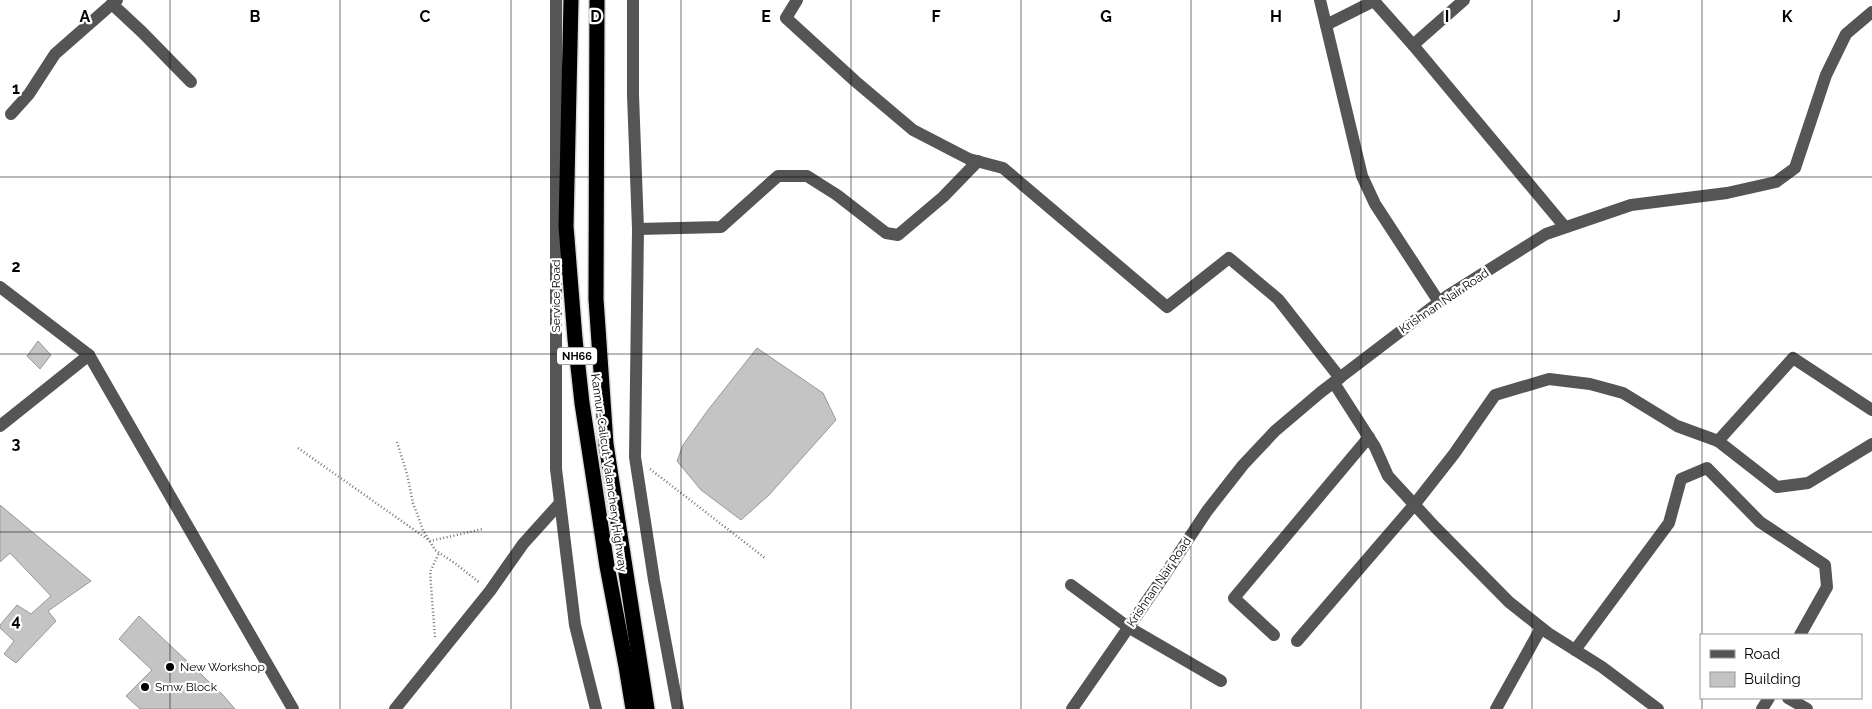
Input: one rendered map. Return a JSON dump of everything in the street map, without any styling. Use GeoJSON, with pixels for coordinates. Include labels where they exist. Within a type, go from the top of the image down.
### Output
{"type":"FeatureCollection","features":[{"type":"Feature","properties":{"kind":"highway","name":"Kannur-Calicut-Valanchery Highway"},"geometry":{"type":"LineString","coordinates":[[572,0],[566,226],[582,403],[606,566],[633,709]]}},
{"type":"Feature","properties":{"kind":"highway"},"geometry":{"type":"LineString","coordinates":[[597,0],[596,309],[606,444],[647,709]]}},
{"type":"Feature","properties":{"kind":"street","name":"Service Road"},"geometry":{"type":"LineString","coordinates":[[556,0],[556,468],[575,625],[596,709]]}},
{"type":"Feature","properties":{"kind":"street"},"geometry":{"type":"LineString","coordinates":[[633,0],[633,95],[638,229],[636,457],[654,580],[678,709]]}},
{"type":"Feature","properties":{"kind":"street"},"geometry":{"type":"LineString","coordinates":[[797,0],[786,18],[854,81],[913,130],[969,159],[1002,168],[1167,307],[1229,258],[1278,299],[1337,380],[1375,447],[1388,476],[1414,505],[1510,602],[1541,628],[1602,667],[1658,709]]}},
{"type":"Feature","properties":{"kind":"street"},"geometry":{"type":"LineString","coordinates":[[1320,0],[1362,176],[1374,204],[1440,302]]}},
{"type":"Feature","properties":{"kind":"street"},"geometry":{"type":"LineString","coordinates":[[1413,44],[1464,0]]}},
{"type":"Feature","properties":{"kind":"street"},"geometry":{"type":"LineString","coordinates":[[1326,25],[1374,1],[1413,44],[1565,227]]}},
{"type":"Feature","properties":{"kind":"street"},"geometry":{"type":"LineString","coordinates":[[11,114],[29,94],[55,54],[114,2],[191,82]]}},
{"type":"Feature","properties":{"kind":"street","name":"Krishnan Nair Road"},"geometry":{"type":"LineString","coordinates":[[1072,709],[1207,511],[1243,465],[1275,431],[1337,380],[1440,302],[1546,234],[1631,205],[1727,193],[1776,182],[1795,168],[1826,75],[1846,34],[1872,12]]}},
{"type":"Feature","properties":{"kind":"street"},"geometry":{"type":"LineString","coordinates":[[638,229],[721,227],[778,176],[807,176],[837,195],[886,233],[898,235],[943,197],[978,161]]}},
{"type":"Feature","properties":{"kind":"street"},"geometry":{"type":"LineString","coordinates":[[0,287],[89,355],[294,709]]}},
{"type":"Feature","properties":{"kind":"street"},"geometry":{"type":"LineString","coordinates":[[0,426],[89,355]]}},
{"type":"Feature","properties":{"kind":"street"},"geometry":{"type":"LineString","coordinates":[[1718,441],[1792,358],[1872,410]]}},
{"type":"Feature","properties":{"kind":"street"},"geometry":{"type":"LineString","coordinates":[[1297,641],[1414,505],[1454,454],[1495,395],[1549,379],[1590,384],[1623,393],[1677,426],[1718,441],[1777,487],[1808,483],[1872,444]]}},
{"type":"Feature","properties":{"kind":"street"},"geometry":{"type":"LineString","coordinates":[[1274,635],[1234,598],[1369,437]]}},
{"type":"Feature","properties":{"kind":"street"},"geometry":{"type":"LineString","coordinates":[[1575,650],[1669,523],[1681,479],[1707,468],[1760,522],[1825,565],[1827,587],[1801,634]]}},
{"type":"Feature","properties":{"kind":"street"},"geometry":{"type":"LineString","coordinates":[[395,709],[490,591],[523,544],[560,503]]}},
{"type":"Feature","properties":{"kind":"street"},"geometry":{"type":"LineString","coordinates":[[1071,585],[1128,626],[1221,681]]}},
{"type":"Feature","properties":{"kind":"street"},"geometry":{"type":"LineString","coordinates":[[1496,709],[1541,628]]}},
{"type":"Feature","properties":{"kind":"street"},"geometry":{"type":"LineString","coordinates":[[1790,699],[1807,709]]}},
{"type":"Feature","properties":{"kind":"path"},"geometry":{"type":"LineString","coordinates":[[397,442],[407,474],[413,503],[423,530],[430,542],[435,550],[490,591]]}},
{"type":"Feature","properties":{"kind":"path"},"geometry":{"type":"LineString","coordinates":[[298,448],[430,542],[483,529]]}},
{"type":"Feature","properties":{"kind":"path"},"geometry":{"type":"LineString","coordinates":[[636,457],[765,558]]}},
{"type":"Feature","properties":{"kind":"path"},"geometry":{"type":"LineString","coordinates":[[439,553],[430,572],[434,634],[441,652]]}},
{"type":"Feature","properties":{"kind":"building"},"geometry":{"type":"Polygon","coordinates":[[[38,341],[51,355],[40,369],[27,356],[38,341]]]}},
{"type":"Feature","properties":{"kind":"building"},"geometry":{"type":"Polygon","coordinates":[[[757,348],[823,393],[836,420],[769,495],[741,520],[701,490],[677,461],[683,445],[757,348]]]}},
{"type":"Feature","properties":{"kind":"building"},"geometry":{"type":"Polygon","coordinates":[[[0,505],[91,581],[48,611],[56,621],[16,663],[4,654],[14,641],[0,628],[0,625],[17,605],[31,614],[51,596],[10,553],[0,562],[0,505]]]}},
{"type":"Feature","properties":{"kind":"building","name":"New Workshop"},"geometry":{"type":"Polygon","coordinates":[[[139,616],[222,694],[235,709],[140,709],[126,696],[152,670],[119,639],[139,616]]]}},
{"type":"Feature","properties":{"kind":"place","name":"New Workshop"},"geometry":{"type":"Point","coordinates":[170,667]}},
{"type":"Feature","properties":{"kind":"place","name":"Smw Block"},"geometry":{"type":"Point","coordinates":[145,687]}}]}
